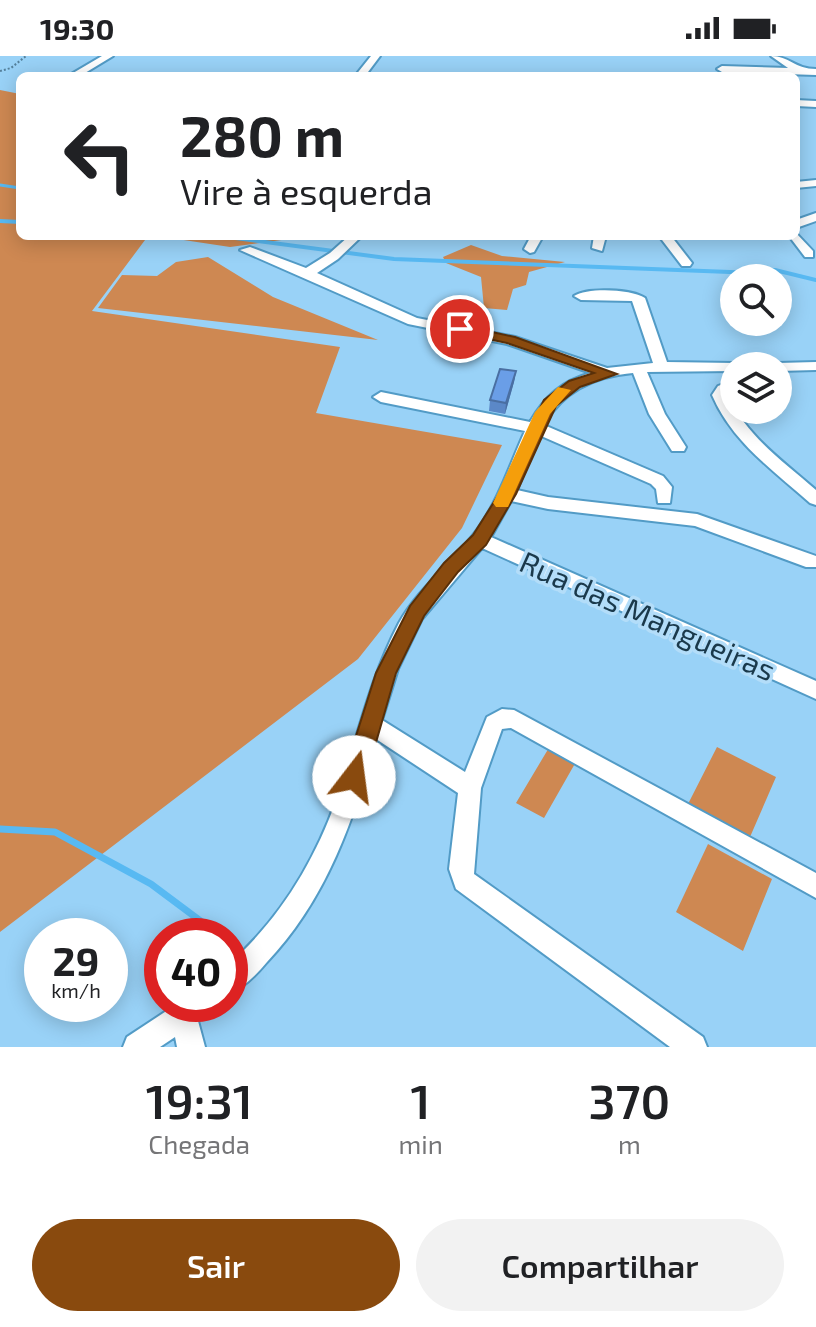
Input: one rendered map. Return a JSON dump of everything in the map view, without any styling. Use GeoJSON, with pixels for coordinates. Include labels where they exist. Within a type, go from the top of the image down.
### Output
{"type":"FeatureCollection","features":[{"type":"Feature","properties":{"kind":"street"},"geometry":{"type":"LineString","coordinates":[[80,72],[109,56]]}},
{"type":"Feature","properties":{"kind":"street"},"geometry":{"type":"LineString","coordinates":[[363,72],[376,56]]}},
{"type":"Feature","properties":{"kind":"street"},"geometry":{"type":"LineString","coordinates":[[775,56],[799,71]]}},
{"type":"Feature","properties":{"kind":"street"},"geometry":{"type":"LineString","coordinates":[[722,69],[816,72]]}},
{"type":"Feature","properties":{"kind":"street"},"geometry":{"type":"LineString","coordinates":[[804,183],[816,171]]}},
{"type":"Feature","properties":{"kind":"street"},"geometry":{"type":"LineString","coordinates":[[307,273],[352,240]]}},
{"type":"Feature","properties":{"kind":"street"},"geometry":{"type":"LineString","coordinates":[[530,249],[535,240]]}},
{"type":"Feature","properties":{"kind":"street"},"geometry":{"type":"LineString","coordinates":[[668,240],[686,263]]}},
{"type":"Feature","properties":{"kind":"street"},"geometry":{"type":"LineString","coordinates":[[798,240],[809,254]]}},
{"type":"Feature","properties":{"kind":"street"},"geometry":{"type":"LineString","coordinates":[[246,250],[307,273],[413,321],[510,340],[609,374]]}},
{"type":"Feature","properties":{"kind":"street"},"geometry":{"type":"LineString","coordinates":[[581,296],[622,295],[638,298],[662,369]]}},
{"type":"Feature","properties":{"kind":"street"},"geometry":{"type":"LineString","coordinates":[[792,369],[816,366]]}},
{"type":"Feature","properties":{"kind":"street"},"geometry":{"type":"LineString","coordinates":[[248,965],[301,899],[329,849],[348,800],[369,723],[407,626],[426,597],[480,540],[507,494],[549,404],[564,389],[609,374],[720,367]]}},
{"type":"Feature","properties":{"kind":"street"},"geometry":{"type":"LineString","coordinates":[[639,370],[657,414],[678,447]]}},
{"type":"Feature","properties":{"kind":"street"},"geometry":{"type":"LineString","coordinates":[[381,397],[536,428],[657,480],[664,487],[664,499]]}},
{"type":"Feature","properties":{"kind":"street"},"geometry":{"type":"LineString","coordinates":[[738,424],[816,499]]}},
{"type":"Feature","properties":{"kind":"street"},"geometry":{"type":"LineString","coordinates":[[507,494],[548,503],[697,520],[812,562]]}},
{"type":"Feature","properties":{"kind":"street","name":"Rua das Mangueiras"},"geometry":{"type":"LineString","coordinates":[[480,540],[816,690]]}},
{"type":"Feature","properties":{"kind":"street"},"geometry":{"type":"LineString","coordinates":[[693,1047],[464,881],[461,869],[470,788],[494,723],[502,718],[514,719],[816,886]]}},
{"type":"Feature","properties":{"kind":"street"},"geometry":{"type":"LineString","coordinates":[[369,723],[470,788]]}},
{"type":"Feature","properties":{"kind":"street"},"geometry":{"type":"LineString","coordinates":[[137,1047],[174,1022]]}},
{"type":"Feature","properties":{"kind":"street"},"geometry":{"type":"LineString","coordinates":[[191,1047],[192,1022]]}},
{"type":"Feature","properties":{"kind":"path"},"geometry":{"type":"LineString","coordinates":[[0,71],[11,68],[26,56]]}},
{"type":"Feature","properties":{"kind":"shaded area"},"geometry":{"type":"Polygon","coordinates":[[[0,90],[16,93],[16,240],[145,240],[92,311],[340,347],[316,413],[502,445],[462,528],[358,659],[0,932],[0,90]]]}},
{"type":"Feature","properties":{"kind":"shaded area"},"geometry":{"type":"Polygon","coordinates":[[[184,240],[282,240],[230,247],[184,240]]]}},
{"type":"Feature","properties":{"kind":"shaded area"},"geometry":{"type":"Polygon","coordinates":[[[471,245],[502,256],[565,262],[529,272],[526,285],[513,289],[507,310],[484,308],[481,277],[446,263],[443,257],[471,245]]]}},
{"type":"Feature","properties":{"kind":"shaded area"},"geometry":{"type":"Polygon","coordinates":[[[208,257],[273,297],[378,340],[98,308],[122,275],[157,276],[176,262],[208,257]]]}},
{"type":"Feature","properties":{"kind":"shaded area"},"geometry":{"type":"Polygon","coordinates":[[[550,746],[577,760],[544,818],[516,803],[550,746]]]}},
{"type":"Feature","properties":{"kind":"shaded area"},"geometry":{"type":"Polygon","coordinates":[[[717,747],[776,777],[750,837],[688,804],[717,747]]]}},
{"type":"Feature","properties":{"kind":"shaded area"},"geometry":{"type":"Polygon","coordinates":[[[708,844],[772,879],[743,951],[676,912],[708,844]]]}},
{"type":"Feature","properties":{"kind":"building"},"geometry":{"type":"Polygon","coordinates":[[[500,369],[516,371],[506,403],[490,400],[500,369]]]}},
{"type":"Feature","properties":{"kind":"waterway"},"geometry":{"type":"LineString","coordinates":[[0,185],[16,187]]}},
{"type":"Feature","properties":{"kind":"waterway"},"geometry":{"type":"LineString","coordinates":[[0,221],[16,222]]}},
{"type":"Feature","properties":{"kind":"waterway"},"geometry":{"type":"LineString","coordinates":[[250,240],[394,259],[756,273],[775,270],[816,280]]}},
{"type":"Feature","properties":{"kind":"waterway"},"geometry":{"type":"LineString","coordinates":[[0,829],[55,832],[151,884],[197,918]]}},
{"type":"Feature","properties":{"kind":"slow traffic"},"geometry":{"type":"LineString","coordinates":[[502,503],[543,412],[563,390]]}},
{"type":"Feature","properties":{"kind":"route"},"geometry":{"type":"LineString","coordinates":[[354,777],[386,673],[407,626],[426,597],[480,540],[507,494],[549,404],[564,389],[609,374],[510,340],[460,329]]}}]}
